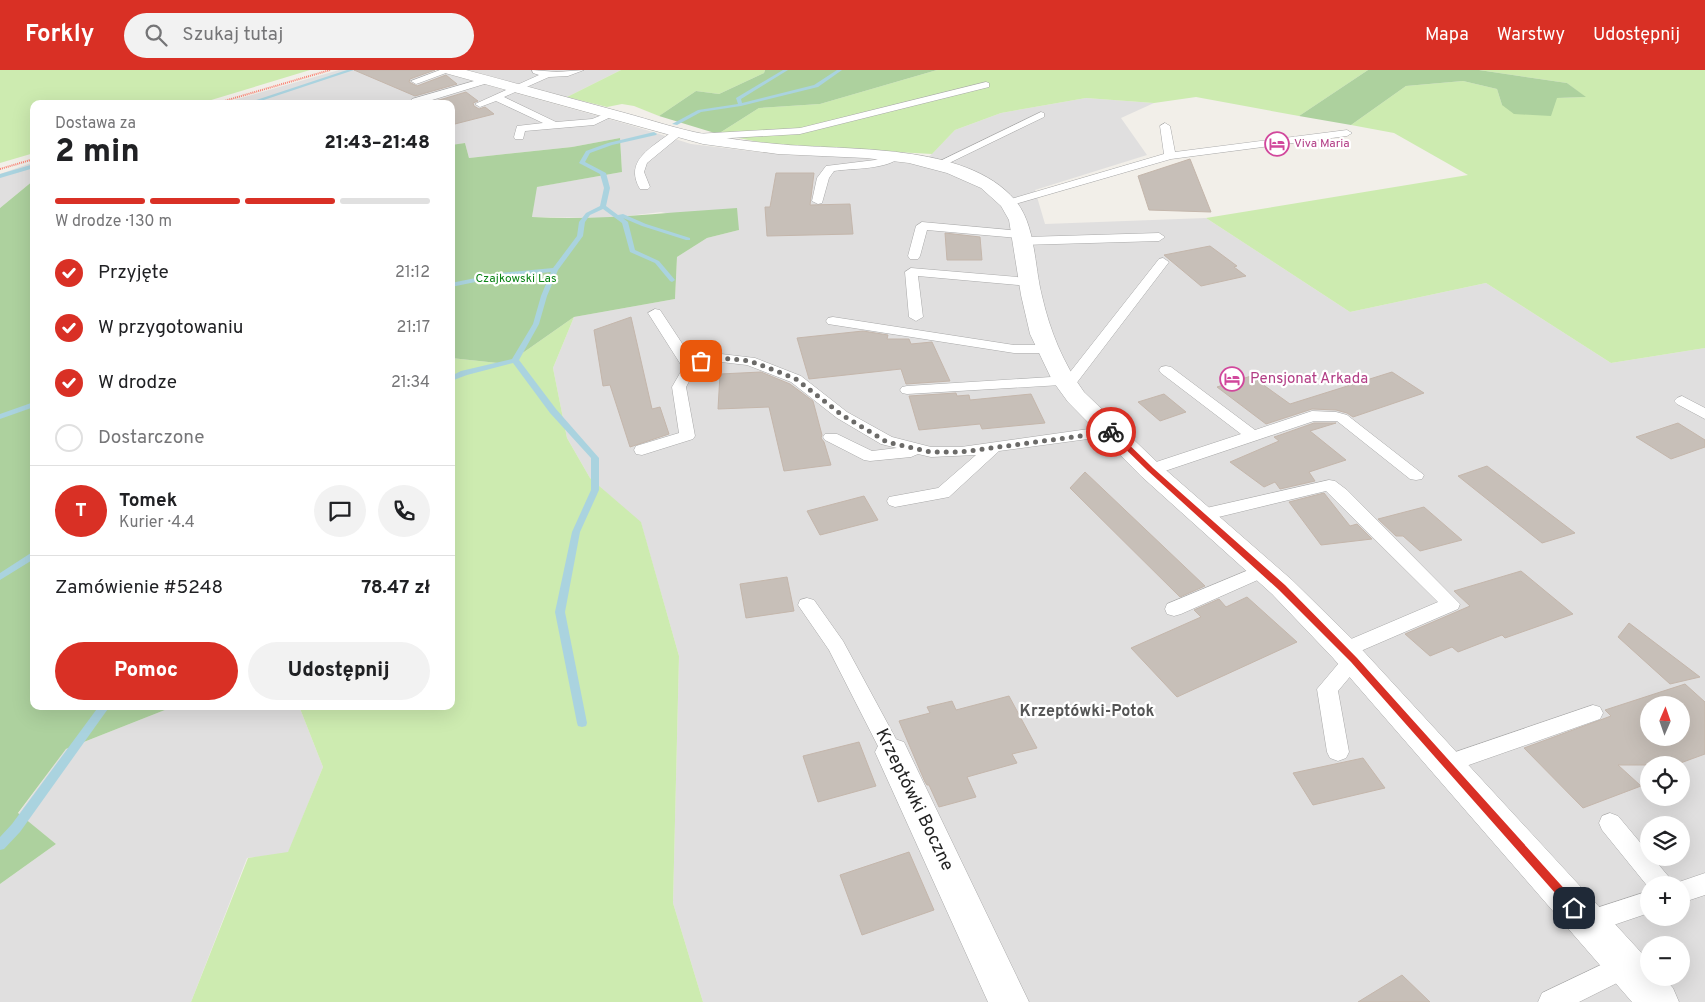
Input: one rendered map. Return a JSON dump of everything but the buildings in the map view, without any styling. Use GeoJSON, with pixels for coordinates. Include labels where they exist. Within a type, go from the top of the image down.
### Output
{"type":"FeatureCollection","features":[{"type":"Feature","properties":{"kind":"street"},"geometry":{"type":"LineString","coordinates":[[450,70],[500,88],[612,114],[686,135],[772,149],[896,156],[939,164],[987,184],[1008,203],[1018,220],[1036,314],[1047,349],[1066,383],[1090,412],[1150,470],[1263,570],[1349,655],[1659,1002]]}},
{"type":"Feature","properties":{"kind":"street","name":"Krzeptówki Boczne"},"geometry":{"type":"LineString","coordinates":[[892,752],[1009,1002]]}},
{"type":"Feature","properties":{"kind":"lane"},"geometry":{"type":"LineString","coordinates":[[416,81],[450,70]]}},
{"type":"Feature","properties":{"kind":"lane"},"geometry":{"type":"LineString","coordinates":[[536,70],[546,75]]}},
{"type":"Feature","properties":{"kind":"lane"},"geometry":{"type":"LineString","coordinates":[[422,100],[500,88],[546,75],[572,73],[579,70]]}},
{"type":"Feature","properties":{"kind":"lane"},"geometry":{"type":"LineString","coordinates":[[644,187],[639,172],[642,162],[686,135],[800,130],[986,84]]}},
{"type":"Feature","properties":{"kind":"lane"},"geometry":{"type":"LineString","coordinates":[[480,104],[500,88]]}},
{"type":"Feature","properties":{"kind":"lane"},"geometry":{"type":"LineString","coordinates":[[500,88],[555,125]]}},
{"type":"Feature","properties":{"kind":"lane"},"geometry":{"type":"LineString","coordinates":[[519,137],[521,128],[594,122],[612,114]]}},
{"type":"Feature","properties":{"kind":"lane"},"geometry":{"type":"LineString","coordinates":[[939,164],[1041,115]]}},
{"type":"Feature","properties":{"kind":"lane"},"geometry":{"type":"LineString","coordinates":[[1165,126],[1170,156]]}},
{"type":"Feature","properties":{"kind":"lane"},"geometry":{"type":"LineString","coordinates":[[1008,203],[1170,156],[1347,132]]}},
{"type":"Feature","properties":{"kind":"lane"},"geometry":{"type":"LineString","coordinates":[[818,201],[823,178],[830,168],[878,162],[896,156]]}},
{"type":"Feature","properties":{"kind":"lane"},"geometry":{"type":"LineString","coordinates":[[914,256],[922,226],[1022,238],[1159,237]]}},
{"type":"Feature","properties":{"kind":"lane"},"geometry":{"type":"LineString","coordinates":[[907,390],[1066,383],[1164,262]]}},
{"type":"Feature","properties":{"kind":"lane"},"geometry":{"type":"LineString","coordinates":[[916,317],[911,272],[1029,282]]}},
{"type":"Feature","properties":{"kind":"lane"},"geometry":{"type":"LineString","coordinates":[[654,313],[691,369]]}},
{"type":"Feature","properties":{"kind":"lane"},"geometry":{"type":"LineString","coordinates":[[833,321],[1014,349],[1047,349]]}},
{"type":"Feature","properties":{"kind":"lane"},"geometry":{"type":"LineString","coordinates":[[642,450],[687,436],[680,387],[691,369],[701,361],[721,358],[750,361],[796,379],[842,415],[887,442],[929,451]]}},
{"type":"Feature","properties":{"kind":"lane"},"geometry":{"type":"LineString","coordinates":[[1166,370],[1252,436]]}},
{"type":"Feature","properties":{"kind":"lane"},"geometry":{"type":"LineString","coordinates":[[1682,401],[1705,414]]}},
{"type":"Feature","properties":{"kind":"lane"},"geometry":{"type":"LineString","coordinates":[[1150,470],[1312,416],[1331,414],[1342,418],[1416,475]]}},
{"type":"Feature","properties":{"kind":"lane"},"geometry":{"type":"LineString","coordinates":[[831,437],[870,456],[929,451],[961,452],[1110,431]]}},
{"type":"Feature","properties":{"kind":"lane"},"geometry":{"type":"LineString","coordinates":[[895,501],[943,493],[995,447]]}},
{"type":"Feature","properties":{"kind":"lane"},"geometry":{"type":"LineString","coordinates":[[1202,515],[1329,485],[1341,494],[1451,604],[1349,655],[1326,689],[1338,752]]}},
{"type":"Feature","properties":{"kind":"lane"},"geometry":{"type":"LineString","coordinates":[[1174,609],[1263,570]]}},
{"type":"Feature","properties":{"kind":"lane","name":"Krzeptówki Boczne"},"geometry":{"type":"LineString","coordinates":[[807,605],[836,646],[892,752]]}},
{"type":"Feature","properties":{"kind":"lane"},"geometry":{"type":"LineString","coordinates":[[1446,764],[1593,714]]}},
{"type":"Feature","properties":{"kind":"lane"},"geometry":{"type":"LineString","coordinates":[[1610,823],[1654,876]]}},
{"type":"Feature","properties":{"kind":"lane"},"geometry":{"type":"LineString","coordinates":[[1690,889],[1705,884]]}},
{"type":"Feature","properties":{"kind":"lane"},"geometry":{"type":"LineString","coordinates":[[1587,922],[1640,905]]}},
{"type":"Feature","properties":{"kind":"lane"},"geometry":{"type":"LineString","coordinates":[[1551,1002],[1626,965]]}},
{"type":"Feature","properties":{"kind":"path"},"geometry":{"type":"LineString","coordinates":[[228,100],[330,70]]}},
{"type":"Feature","properties":{"kind":"path"},"geometry":{"type":"LineString","coordinates":[[0,169],[30,160]]}},
{"type":"Feature","properties":{"kind":"shaded area"},"geometry":{"type":"Polygon","coordinates":[[[339,70],[433,70],[691,144],[784,155],[854,157],[921,165],[955,130],[1001,113],[1086,98],[1154,103],[1121,118],[1147,155],[1035,190],[1045,224],[1206,218],[1350,312],[1486,283],[1611,363],[1705,348],[1705,1002],[703,1002],[673,903],[679,656],[641,523],[590,478],[567,438],[553,368],[574,317],[675,299],[677,257],[707,238],[739,230],[661,212],[610,218],[532,217],[536,187],[622,172],[620,138],[572,147],[469,158],[465,143],[455,144],[455,100],[234,100],[339,70]]]}},
{"type":"Feature","properties":{"kind":"shaded area"},"geometry":{"type":"Polygon","coordinates":[[[468,70],[621,70],[567,97],[468,70]]]}},
{"type":"Feature","properties":{"kind":"shaded area"},"geometry":{"type":"Polygon","coordinates":[[[30,163],[30,183],[0,208],[0,174],[30,163]]]}},
{"type":"Feature","properties":{"kind":"shaded area"},"geometry":{"type":"Polygon","coordinates":[[[165,710],[301,710],[323,767],[288,853],[247,858],[191,1002],[0,1002],[0,884],[56,844],[18,814],[66,749],[165,710]]]}},
{"type":"Feature","properties":{"kind":"green space"},"geometry":{"type":"Polygon","coordinates":[[[0,70],[310,70],[211,100],[30,100],[30,154],[0,163],[0,70]]]}},
{"type":"Feature","properties":{"kind":"green space"},"geometry":{"type":"Polygon","coordinates":[[[621,70],[765,70],[764,73],[719,94],[696,91],[659,116],[634,106],[622,104],[607,107],[567,97],[621,70]]]}},
{"type":"Feature","properties":{"kind":"green space"},"geometry":{"type":"Polygon","coordinates":[[[765,70],[937,70],[820,104],[759,108],[718,134],[659,116],[696,91],[719,94],[764,73],[765,70]]]}},
{"type":"Feature","properties":{"kind":"green space"},"geometry":{"type":"Polygon","coordinates":[[[937,70],[1368,70],[1299,116],[1196,97],[1154,103],[1086,98],[1001,113],[955,130],[932,154],[775,145],[718,134],[759,108],[820,104],[937,70]]]}},
{"type":"Feature","properties":{"kind":"green space"},"geometry":{"type":"Polygon","coordinates":[[[1368,70],[1479,70],[1567,83],[1586,97],[1557,98],[1551,116],[1514,114],[1502,105],[1497,89],[1463,81],[1406,86],[1351,125],[1299,116],[1368,70]]]}},
{"type":"Feature","properties":{"kind":"green space"},"geometry":{"type":"Polygon","coordinates":[[[1479,70],[1705,70],[1705,348],[1611,363],[1486,283],[1350,312],[1206,218],[1468,175],[1394,133],[1351,125],[1406,86],[1463,81],[1497,89],[1502,105],[1557,98],[1585,97],[1567,83],[1479,70]]]}},
{"type":"Feature","properties":{"kind":"green space","name":"Czajkowski Las"},"geometry":{"type":"Polygon","coordinates":[[[620,138],[622,172],[537,187],[532,217],[609,217],[737,208],[739,230],[707,238],[677,257],[675,299],[574,317],[507,364],[455,358],[455,144],[465,143],[469,158],[572,147],[620,138]]]}},
{"type":"Feature","properties":{"kind":"green space"},"geometry":{"type":"Polygon","coordinates":[[[30,183],[30,710],[165,710],[66,749],[18,813],[56,844],[0,884],[0,208],[30,183]]]}},
{"type":"Feature","properties":{"kind":"green space"},"geometry":{"type":"Polygon","coordinates":[[[574,317],[553,368],[567,438],[590,478],[641,522],[679,656],[673,903],[703,1002],[191,1002],[248,858],[288,852],[323,767],[301,710],[455,710],[455,358],[507,364],[574,317]]]}},
{"type":"Feature","properties":{"kind":"waterway"},"geometry":{"type":"LineString","coordinates":[[258,100],[352,70]]}},
{"type":"Feature","properties":{"kind":"waterway"},"geometry":{"type":"LineString","coordinates":[[741,105],[738,99],[786,70]]}},
{"type":"Feature","properties":{"kind":"waterway"},"geometry":{"type":"LineString","coordinates":[[741,105],[816,86],[840,70]]}},
{"type":"Feature","properties":{"kind":"waterway"},"geometry":{"type":"LineString","coordinates":[[675,124],[700,111],[741,105]]}},
{"type":"Feature","properties":{"kind":"waterway"},"geometry":{"type":"LineString","coordinates":[[603,207],[607,188],[603,173],[582,163],[588,152],[610,144],[654,134]]}},
{"type":"Feature","properties":{"kind":"waterway"},"geometry":{"type":"LineString","coordinates":[[0,176],[30,167]]}},
{"type":"Feature","properties":{"kind":"waterway"},"geometry":{"type":"LineString","coordinates":[[555,270],[580,236],[582,222],[588,214],[603,207]]}},
{"type":"Feature","properties":{"kind":"waterway"},"geometry":{"type":"LineString","coordinates":[[603,207],[625,222],[632,251],[657,262],[672,280]]}},
{"type":"Feature","properties":{"kind":"waterway"},"geometry":{"type":"LineString","coordinates":[[621,215],[644,225],[688,239]]}},
{"type":"Feature","properties":{"kind":"waterway"},"geometry":{"type":"LineString","coordinates":[[455,284],[500,275],[555,270]]}},
{"type":"Feature","properties":{"kind":"waterway"},"geometry":{"type":"LineString","coordinates":[[515,360],[536,324],[544,296],[555,270]]}},
{"type":"Feature","properties":{"kind":"waterway"},"geometry":{"type":"LineString","coordinates":[[455,377],[464,373],[515,360]]}},
{"type":"Feature","properties":{"kind":"waterway"},"geometry":{"type":"LineString","coordinates":[[515,360],[553,411],[595,458],[595,490],[576,532],[560,612],[582,723]]}},
{"type":"Feature","properties":{"kind":"waterway"},"geometry":{"type":"LineString","coordinates":[[0,417],[30,406]]}},
{"type":"Feature","properties":{"kind":"waterway"},"geometry":{"type":"LineString","coordinates":[[0,577],[30,557]]}},
{"type":"Feature","properties":{"kind":"waterway"},"geometry":{"type":"LineString","coordinates":[[0,845],[16,828],[102,710]]}},
{"type":"Feature","properties":{"kind":"way so far"},"geometry":{"type":"LineString","coordinates":[[701,361],[721,358],[750,361],[779,372],[796,379],[842,415],[887,442],[931,452],[961,452],[1111,432]]}},
{"type":"Feature","properties":{"kind":"place","name":"Viva Maria"},"geometry":{"type":"Point","coordinates":[1277,144]}},
{"type":"Feature","properties":{"kind":"place","name":"Pensjonat Arkada"},"geometry":{"type":"Point","coordinates":[1232,379]}},
{"type":"Feature","properties":{"kind":"district","name":"Krzeptówki-Potok"},"geometry":{"type":"Point","coordinates":[1087,712]}},
{"type":"Feature","properties":{"kind":"route"},"geometry":{"type":"LineString","coordinates":[[1111,432],[1150,470],[1282,587],[1354,660],[1574,908]]}}]}
